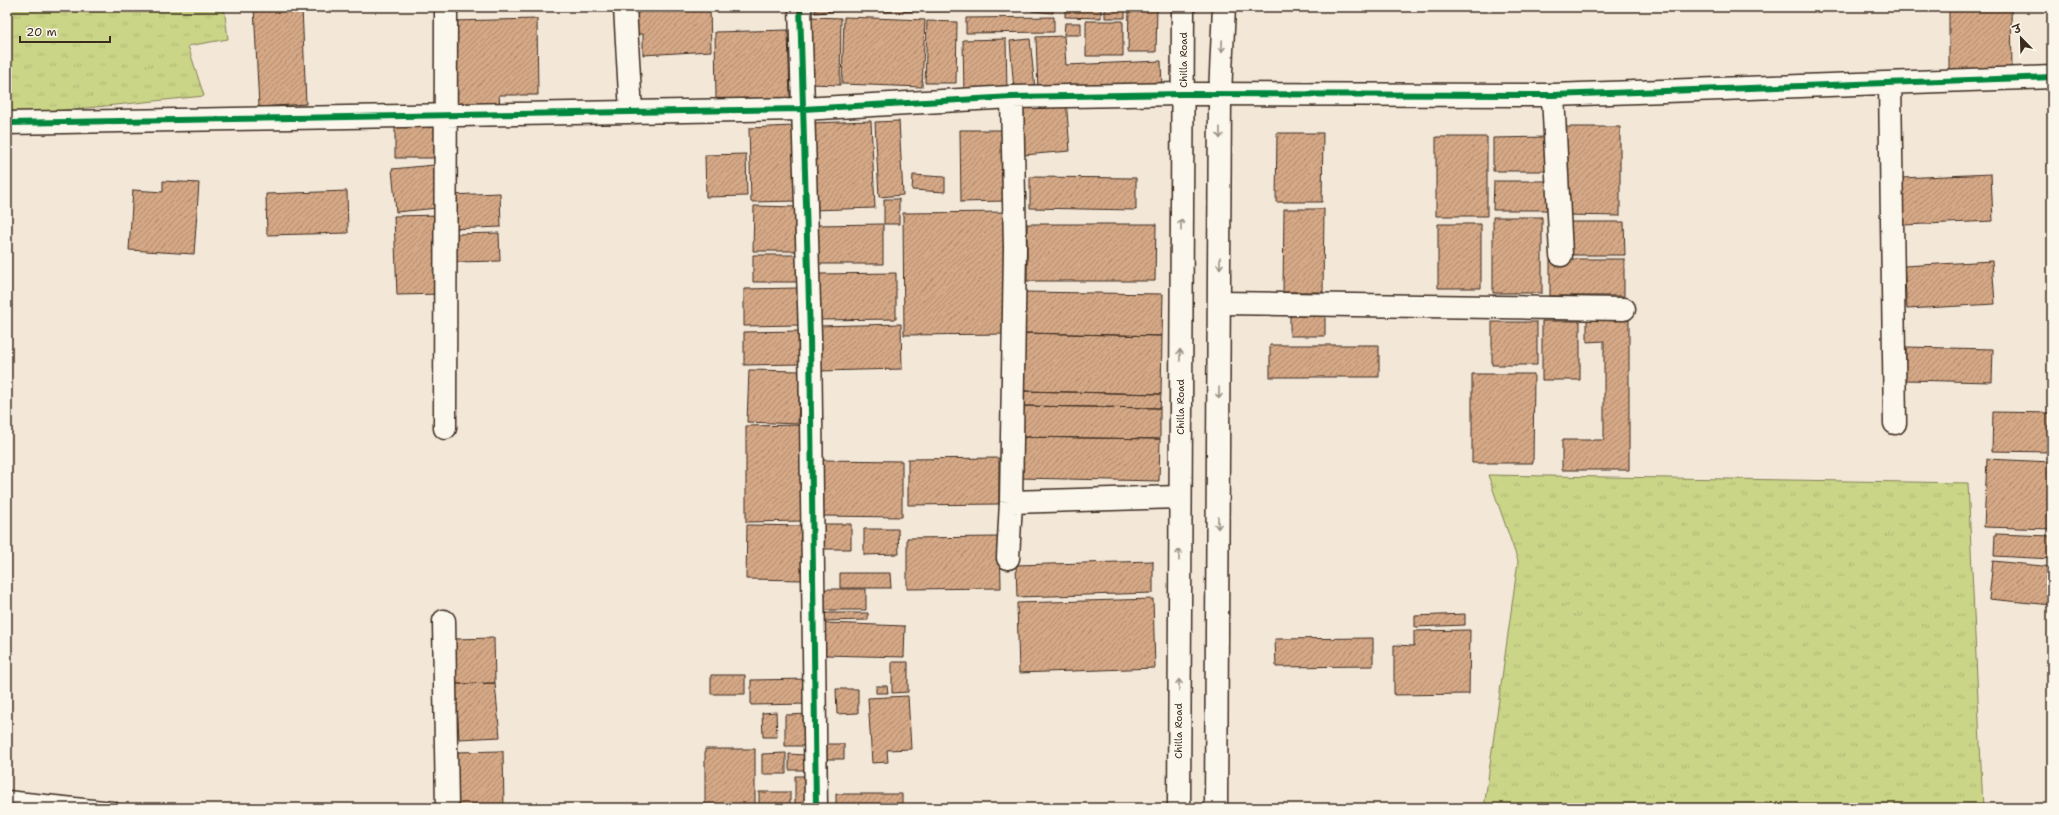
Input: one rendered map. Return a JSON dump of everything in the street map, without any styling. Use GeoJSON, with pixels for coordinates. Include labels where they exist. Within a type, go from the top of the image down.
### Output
{"type":"FeatureCollection","features":[{"type":"Feature","properties":{"kind":"street"},"geometry":{"type":"LineString","coordinates":[[445,428],[447,116],[446,7]]}},
{"type":"Feature","properties":{"kind":"street"},"geometry":{"type":"LineString","coordinates":[[625,7],[631,112]]}},
{"type":"Feature","properties":{"kind":"street"},"geometry":{"type":"LineString","coordinates":[[800,7],[810,337],[816,808]]}},
{"type":"Feature","properties":{"kind":"street","name":"Chilla Road"},"geometry":{"type":"LineString","coordinates":[[1179,808],[1179,497],[1183,7]]}},
{"type":"Feature","properties":{"kind":"street"},"geometry":{"type":"LineString","coordinates":[[1216,808],[1220,94],[1224,7]]}},
{"type":"Feature","properties":{"kind":"street"},"geometry":{"type":"LineString","coordinates":[[7,123],[802,109],[1012,97],[1182,94],[1553,95],[2052,78]]}},
{"type":"Feature","properties":{"kind":"street"},"geometry":{"type":"LineString","coordinates":[[1890,83],[1896,423]]}},
{"type":"Feature","properties":{"kind":"street"},"geometry":{"type":"LineString","coordinates":[[1553,95],[1561,255]]}},
{"type":"Feature","properties":{"kind":"street"},"geometry":{"type":"LineString","coordinates":[[1008,558],[1011,502],[1015,248],[1012,97]]}},
{"type":"Feature","properties":{"kind":"street"},"geometry":{"type":"LineString","coordinates":[[1220,303],[1624,309]]}},
{"type":"Feature","properties":{"kind":"street"},"geometry":{"type":"LineString","coordinates":[[1011,502],[1179,497]]}},
{"type":"Feature","properties":{"kind":"street"},"geometry":{"type":"LineString","coordinates":[[444,621],[447,808]]}},
{"type":"Feature","properties":{"kind":"lane"},"geometry":{"type":"LineString","coordinates":[[7,797],[113,808]]}},
{"type":"Feature","properties":{"kind":"green space"},"geometry":{"type":"Polygon","coordinates":[[[7,7],[224,7],[228,39],[188,46],[204,96],[7,116],[7,7]]]}},
{"type":"Feature","properties":{"kind":"green space"},"geometry":{"type":"Polygon","coordinates":[[[1488,475],[1968,483],[1983,808],[1484,808],[1518,561],[1488,475]]]}},
{"type":"Feature","properties":{"kind":"building"},"geometry":{"type":"Polygon","coordinates":[[[254,7],[302,7],[306,104],[259,107],[254,7]]]}},
{"type":"Feature","properties":{"kind":"building"},"geometry":{"type":"Polygon","coordinates":[[[638,7],[710,7],[711,51],[643,55],[643,34],[632,34],[630,13],[639,13],[638,7]]]}},
{"type":"Feature","properties":{"kind":"building"},"geometry":{"type":"Polygon","coordinates":[[[815,7],[877,7],[877,8],[815,13],[815,7]]]}},
{"type":"Feature","properties":{"kind":"building"},"geometry":{"type":"Polygon","coordinates":[[[884,7],[963,7],[963,11],[884,12],[884,7]]]}},
{"type":"Feature","properties":{"kind":"building"},"geometry":{"type":"Polygon","coordinates":[[[1032,7],[1053,7],[1053,13],[1032,11],[1032,7]]]}},
{"type":"Feature","properties":{"kind":"building"},"geometry":{"type":"Polygon","coordinates":[[[1065,7],[1101,7],[1101,18],[1065,17],[1065,7]]]}},
{"type":"Feature","properties":{"kind":"building"},"geometry":{"type":"Polygon","coordinates":[[[1105,7],[1125,7],[1125,18],[1105,18],[1105,7]]]}},
{"type":"Feature","properties":{"kind":"building"},"geometry":{"type":"Polygon","coordinates":[[[1129,7],[1157,7],[1156,52],[1128,52],[1129,7]]]}},
{"type":"Feature","properties":{"kind":"building"},"geometry":{"type":"Polygon","coordinates":[[[1949,7],[2011,7],[2012,70],[1949,71],[1949,7]]]}},
{"type":"Feature","properties":{"kind":"building"},"geometry":{"type":"Polygon","coordinates":[[[810,17],[841,18],[840,85],[809,84],[810,17]]]}},
{"type":"Feature","properties":{"kind":"building"},"geometry":{"type":"Polygon","coordinates":[[[844,17],[925,20],[922,87],[842,84],[844,17]]]}},
{"type":"Feature","properties":{"kind":"building"},"geometry":{"type":"Polygon","coordinates":[[[1054,17],[1054,32],[966,33],[966,18],[1054,17]]]}},
{"type":"Feature","properties":{"kind":"building"},"geometry":{"type":"Polygon","coordinates":[[[537,19],[538,95],[499,95],[500,107],[455,108],[451,21],[537,19]]]}},
{"type":"Feature","properties":{"kind":"building"},"geometry":{"type":"Polygon","coordinates":[[[927,21],[957,22],[956,83],[925,83],[927,21]]]}},
{"type":"Feature","properties":{"kind":"building"},"geometry":{"type":"Polygon","coordinates":[[[1086,21],[1123,21],[1123,56],[1086,56],[1086,21]]]}},
{"type":"Feature","properties":{"kind":"building"},"geometry":{"type":"Polygon","coordinates":[[[1065,23],[1081,23],[1081,35],[1064,35],[1065,23]]]}},
{"type":"Feature","properties":{"kind":"building"},"geometry":{"type":"Polygon","coordinates":[[[788,30],[790,98],[716,100],[715,32],[788,30]]]}},
{"type":"Feature","properties":{"kind":"building"},"geometry":{"type":"Polygon","coordinates":[[[1064,36],[1066,65],[1161,61],[1162,89],[1038,94],[1036,37],[1064,36]]]}},
{"type":"Feature","properties":{"kind":"building"},"geometry":{"type":"Polygon","coordinates":[[[1006,39],[1007,93],[964,94],[963,40],[1006,39]]]}},
{"type":"Feature","properties":{"kind":"building"},"geometry":{"type":"Polygon","coordinates":[[[1030,39],[1035,89],[1014,91],[1010,41],[1030,39]]]}},
{"type":"Feature","properties":{"kind":"building"},"geometry":{"type":"Polygon","coordinates":[[[1066,98],[1070,151],[1024,155],[1021,109],[1045,107],[1066,98]]]}},
{"type":"Feature","properties":{"kind":"building"},"geometry":{"type":"Polygon","coordinates":[[[871,121],[875,208],[813,210],[810,123],[871,121]]]}},
{"type":"Feature","properties":{"kind":"building"},"geometry":{"type":"Polygon","coordinates":[[[899,121],[903,195],[879,197],[875,122],[899,121]]]}},
{"type":"Feature","properties":{"kind":"building"},"geometry":{"type":"Polygon","coordinates":[[[395,126],[435,127],[434,158],[395,158],[395,126]]]}},
{"type":"Feature","properties":{"kind":"building"},"geometry":{"type":"Polygon","coordinates":[[[793,126],[796,201],[751,202],[749,128],[793,126]]]}},
{"type":"Feature","properties":{"kind":"building"},"geometry":{"type":"Polygon","coordinates":[[[1565,127],[1620,127],[1620,216],[1565,215],[1565,127]]]}},
{"type":"Feature","properties":{"kind":"building"},"geometry":{"type":"Polygon","coordinates":[[[960,130],[1004,130],[1005,201],[961,202],[960,130]]]}},
{"type":"Feature","properties":{"kind":"building"},"geometry":{"type":"Polygon","coordinates":[[[1277,133],[1323,133],[1322,202],[1276,202],[1277,133]]]}},
{"type":"Feature","properties":{"kind":"building"},"geometry":{"type":"Polygon","coordinates":[[[1436,137],[1487,137],[1487,216],[1436,216],[1436,137]]]}},
{"type":"Feature","properties":{"kind":"building"},"geometry":{"type":"Polygon","coordinates":[[[1548,137],[1548,171],[1493,171],[1493,138],[1548,137]]]}},
{"type":"Feature","properties":{"kind":"building"},"geometry":{"type":"Polygon","coordinates":[[[746,154],[747,196],[706,197],[705,155],[746,154]]]}},
{"type":"Feature","properties":{"kind":"building"},"geometry":{"type":"Polygon","coordinates":[[[434,165],[438,208],[396,212],[392,169],[434,165]]]}},
{"type":"Feature","properties":{"kind":"building"},"geometry":{"type":"Polygon","coordinates":[[[1991,174],[1993,221],[1903,225],[1901,178],[1991,174]]]}},
{"type":"Feature","properties":{"kind":"building"},"geometry":{"type":"Polygon","coordinates":[[[913,175],[945,177],[945,192],[912,190],[913,175]]]}},
{"type":"Feature","properties":{"kind":"building"},"geometry":{"type":"Polygon","coordinates":[[[1030,177],[1136,178],[1136,210],[1030,208],[1030,177]]]}},
{"type":"Feature","properties":{"kind":"building"},"geometry":{"type":"Polygon","coordinates":[[[163,181],[199,183],[194,254],[129,250],[133,190],[163,192],[163,181]]]}},
{"type":"Feature","properties":{"kind":"building"},"geometry":{"type":"Polygon","coordinates":[[[1494,181],[1547,181],[1547,210],[1493,210],[1494,181]]]}},
{"type":"Feature","properties":{"kind":"building"},"geometry":{"type":"Polygon","coordinates":[[[347,191],[348,233],[267,235],[266,194],[347,191]]]}},
{"type":"Feature","properties":{"kind":"building"},"geometry":{"type":"Polygon","coordinates":[[[500,193],[501,227],[451,229],[450,195],[500,193]]]}},
{"type":"Feature","properties":{"kind":"building"},"geometry":{"type":"Polygon","coordinates":[[[884,199],[899,199],[899,224],[884,224],[884,199]]]}},
{"type":"Feature","properties":{"kind":"building"},"geometry":{"type":"Polygon","coordinates":[[[754,206],[797,207],[796,251],[753,251],[754,206]]]}},
{"type":"Feature","properties":{"kind":"building"},"geometry":{"type":"Polygon","coordinates":[[[1284,209],[1324,209],[1323,292],[1283,292],[1284,209]]]}},
{"type":"Feature","properties":{"kind":"building"},"geometry":{"type":"Polygon","coordinates":[[[1010,212],[1010,334],[904,335],[903,213],[1010,212]]]}},
{"type":"Feature","properties":{"kind":"building"},"geometry":{"type":"Polygon","coordinates":[[[442,215],[444,294],[397,295],[394,216],[442,215]]]}},
{"type":"Feature","properties":{"kind":"building"},"geometry":{"type":"Polygon","coordinates":[[[1493,217],[1542,217],[1542,293],[1493,293],[1493,217]]]}},
{"type":"Feature","properties":{"kind":"building"},"geometry":{"type":"Polygon","coordinates":[[[1567,222],[1624,222],[1625,255],[1567,255],[1567,222]]]}},
{"type":"Feature","properties":{"kind":"building"},"geometry":{"type":"Polygon","coordinates":[[[883,224],[883,264],[816,264],[816,225],[883,224]]]}},
{"type":"Feature","properties":{"kind":"building"},"geometry":{"type":"Polygon","coordinates":[[[1027,224],[1156,224],[1155,281],[1027,281],[1027,224]]]}},
{"type":"Feature","properties":{"kind":"building"},"geometry":{"type":"Polygon","coordinates":[[[1438,224],[1481,224],[1481,288],[1438,288],[1438,224]]]}},
{"type":"Feature","properties":{"kind":"building"},"geometry":{"type":"Polygon","coordinates":[[[499,233],[500,261],[455,262],[454,234],[499,233]]]}},
{"type":"Feature","properties":{"kind":"building"},"geometry":{"type":"Polygon","coordinates":[[[753,255],[798,255],[798,282],[753,282],[753,255]]]}},
{"type":"Feature","properties":{"kind":"building"},"geometry":{"type":"Polygon","coordinates":[[[1550,259],[1624,259],[1624,296],[1550,296],[1550,259]]]}},
{"type":"Feature","properties":{"kind":"building"},"geometry":{"type":"Polygon","coordinates":[[[1992,261],[1995,304],[1907,309],[1904,266],[1992,261]]]}},
{"type":"Feature","properties":{"kind":"building"},"geometry":{"type":"Polygon","coordinates":[[[896,273],[896,319],[820,320],[819,274],[896,273]]]}},
{"type":"Feature","properties":{"kind":"building"},"geometry":{"type":"Polygon","coordinates":[[[799,288],[799,325],[744,326],[744,289],[799,288]]]}},
{"type":"Feature","properties":{"kind":"building"},"geometry":{"type":"Polygon","coordinates":[[[1023,292],[1163,294],[1162,336],[1022,333],[1023,292]]]}},
{"type":"Feature","properties":{"kind":"building"},"geometry":{"type":"Polygon","coordinates":[[[1290,316],[1325,316],[1325,336],[1290,336],[1290,316]]]}},
{"type":"Feature","properties":{"kind":"building"},"geometry":{"type":"Polygon","coordinates":[[[1587,319],[1629,319],[1629,470],[1562,470],[1562,440],[1604,440],[1604,341],[1587,342],[1587,319]]]}},
{"type":"Feature","properties":{"kind":"building"},"geometry":{"type":"Polygon","coordinates":[[[1542,321],[1580,321],[1580,380],[1542,380],[1542,321]]]}},
{"type":"Feature","properties":{"kind":"building"},"geometry":{"type":"Polygon","coordinates":[[[1492,322],[1537,322],[1537,365],[1492,365],[1492,322]]]}},
{"type":"Feature","properties":{"kind":"building"},"geometry":{"type":"Polygon","coordinates":[[[901,324],[902,369],[820,371],[818,326],[901,324]]]}},
{"type":"Feature","properties":{"kind":"building"},"geometry":{"type":"Polygon","coordinates":[[[801,331],[801,364],[744,365],[744,332],[801,331]]]}},
{"type":"Feature","properties":{"kind":"building"},"geometry":{"type":"Polygon","coordinates":[[[1022,333],[1162,336],[1161,394],[1021,391],[1022,333]]]}},
{"type":"Feature","properties":{"kind":"building"},"geometry":{"type":"Polygon","coordinates":[[[1270,345],[1379,345],[1379,377],[1270,377],[1270,345]]]}},
{"type":"Feature","properties":{"kind":"building"},"geometry":{"type":"Polygon","coordinates":[[[1906,347],[1993,349],[1992,382],[1905,380],[1906,347]]]}},
{"type":"Feature","properties":{"kind":"building"},"geometry":{"type":"Polygon","coordinates":[[[749,370],[800,371],[798,424],[747,422],[749,370]]]}},
{"type":"Feature","properties":{"kind":"building"},"geometry":{"type":"Polygon","coordinates":[[[1472,374],[1534,374],[1533,463],[1472,463],[1472,374]]]}},
{"type":"Feature","properties":{"kind":"building"},"geometry":{"type":"Polygon","coordinates":[[[1021,391],[1161,394],[1160,408],[1020,406],[1021,391]]]}},
{"type":"Feature","properties":{"kind":"building"},"geometry":{"type":"Polygon","coordinates":[[[1020,406],[1160,408],[1160,439],[1020,437],[1020,406]]]}},
{"type":"Feature","properties":{"kind":"building"},"geometry":{"type":"Polygon","coordinates":[[[1993,412],[2052,413],[2052,452],[1992,451],[1993,412]]]}},
{"type":"Feature","properties":{"kind":"building"},"geometry":{"type":"Polygon","coordinates":[[[803,425],[803,521],[746,522],[746,426],[803,425]]]}},
{"type":"Feature","properties":{"kind":"building"},"geometry":{"type":"Polygon","coordinates":[[[1020,437],[1160,439],[1159,481],[1019,478],[1020,437]]]}},
{"type":"Feature","properties":{"kind":"building"},"geometry":{"type":"Polygon","coordinates":[[[999,458],[999,504],[908,505],[908,459],[999,458]]]}},
{"type":"Feature","properties":{"kind":"building"},"geometry":{"type":"Polygon","coordinates":[[[1987,459],[2052,462],[2052,529],[1984,527],[1987,459]]]}},
{"type":"Feature","properties":{"kind":"building"},"geometry":{"type":"Polygon","coordinates":[[[822,460],[902,461],[902,517],[821,516],[822,460]]]}},
{"type":"Feature","properties":{"kind":"building"},"geometry":{"type":"Polygon","coordinates":[[[824,524],[851,524],[851,549],[824,549],[824,524]]]}},
{"type":"Feature","properties":{"kind":"building"},"geometry":{"type":"Polygon","coordinates":[[[747,525],[805,526],[803,580],[746,579],[747,525]]]}},
{"type":"Feature","properties":{"kind":"building"},"geometry":{"type":"Polygon","coordinates":[[[864,529],[898,529],[899,554],[864,555],[864,529]]]}},
{"type":"Feature","properties":{"kind":"building"},"geometry":{"type":"Polygon","coordinates":[[[1995,534],[2052,536],[2052,559],[1994,556],[1995,534]]]}},
{"type":"Feature","properties":{"kind":"building"},"geometry":{"type":"Polygon","coordinates":[[[1000,537],[1001,588],[907,589],[907,538],[1000,537]]]}},
{"type":"Feature","properties":{"kind":"building"},"geometry":{"type":"Polygon","coordinates":[[[1153,561],[1153,593],[1017,597],[1016,565],[1153,561]]]}},
{"type":"Feature","properties":{"kind":"building"},"geometry":{"type":"Polygon","coordinates":[[[1993,561],[2052,567],[2052,605],[1989,599],[1993,561]]]}},
{"type":"Feature","properties":{"kind":"building"},"geometry":{"type":"Polygon","coordinates":[[[840,573],[890,573],[891,588],[840,588],[840,573]]]}},
{"type":"Feature","properties":{"kind":"building"},"geometry":{"type":"Polygon","coordinates":[[[824,589],[866,589],[866,610],[824,610],[824,589]]]}},
{"type":"Feature","properties":{"kind":"building"},"geometry":{"type":"Polygon","coordinates":[[[1153,599],[1155,668],[1019,673],[1017,603],[1153,599]]]}},
{"type":"Feature","properties":{"kind":"building"},"geometry":{"type":"Polygon","coordinates":[[[821,613],[868,613],[868,620],[821,621],[821,613]]]}},
{"type":"Feature","properties":{"kind":"building"},"geometry":{"type":"Polygon","coordinates":[[[1465,614],[1465,625],[1415,627],[1415,616],[1465,614]]]}},
{"type":"Feature","properties":{"kind":"building"},"geometry":{"type":"Polygon","coordinates":[[[825,623],[905,626],[904,657],[824,655],[825,623]]]}},
{"type":"Feature","properties":{"kind":"building"},"geometry":{"type":"Polygon","coordinates":[[[1470,630],[1469,694],[1394,695],[1394,645],[1414,646],[1414,631],[1470,630]]]}},
{"type":"Feature","properties":{"kind":"building"},"geometry":{"type":"Polygon","coordinates":[[[494,638],[495,683],[456,684],[455,639],[494,638]]]}},
{"type":"Feature","properties":{"kind":"building"},"geometry":{"type":"Polygon","coordinates":[[[1373,638],[1373,666],[1276,667],[1275,639],[1373,638]]]}},
{"type":"Feature","properties":{"kind":"building"},"geometry":{"type":"Polygon","coordinates":[[[892,662],[908,662],[908,692],[892,693],[892,662]]]}},
{"type":"Feature","properties":{"kind":"building"},"geometry":{"type":"Polygon","coordinates":[[[711,675],[745,675],[745,694],[711,694],[711,675]]]}},
{"type":"Feature","properties":{"kind":"building"},"geometry":{"type":"Polygon","coordinates":[[[810,679],[810,704],[751,705],[751,680],[810,679]]]}},
{"type":"Feature","properties":{"kind":"building"},"geometry":{"type":"Polygon","coordinates":[[[495,683],[500,737],[459,739],[456,684],[495,683]]]}},
{"type":"Feature","properties":{"kind":"building"},"geometry":{"type":"Polygon","coordinates":[[[876,686],[887,686],[888,693],[876,693],[876,686]]]}},
{"type":"Feature","properties":{"kind":"building"},"geometry":{"type":"Polygon","coordinates":[[[836,689],[858,689],[858,713],[837,714],[836,689]]]}},
{"type":"Feature","properties":{"kind":"building"},"geometry":{"type":"Polygon","coordinates":[[[908,696],[911,749],[887,750],[888,762],[872,763],[868,698],[908,696]]]}},
{"type":"Feature","properties":{"kind":"building"},"geometry":{"type":"Polygon","coordinates":[[[776,712],[777,737],[763,737],[762,713],[776,712]]]}},
{"type":"Feature","properties":{"kind":"building"},"geometry":{"type":"Polygon","coordinates":[[[811,714],[812,746],[785,746],[785,715],[811,714]]]}},
{"type":"Feature","properties":{"kind":"building"},"geometry":{"type":"Polygon","coordinates":[[[827,744],[844,744],[844,759],[827,759],[827,744]]]}},
{"type":"Feature","properties":{"kind":"building"},"geometry":{"type":"Polygon","coordinates":[[[705,749],[755,749],[755,808],[705,808],[705,749]]]}},
{"type":"Feature","properties":{"kind":"building"},"geometry":{"type":"Polygon","coordinates":[[[503,751],[504,808],[456,808],[455,752],[503,751]]]}},
{"type":"Feature","properties":{"kind":"building"},"geometry":{"type":"Polygon","coordinates":[[[786,753],[786,774],[762,774],[762,754],[786,753]]]}},
{"type":"Feature","properties":{"kind":"building"},"geometry":{"type":"Polygon","coordinates":[[[789,754],[804,755],[804,770],[789,770],[789,754]]]}},
{"type":"Feature","properties":{"kind":"building"},"geometry":{"type":"Polygon","coordinates":[[[795,776],[811,776],[811,808],[795,808],[795,776]]]}},
{"type":"Feature","properties":{"kind":"building"},"geometry":{"type":"Polygon","coordinates":[[[759,792],[790,792],[790,808],[759,808],[759,792]]]}},
{"type":"Feature","properties":{"kind":"building"},"geometry":{"type":"Polygon","coordinates":[[[836,794],[902,794],[902,808],[836,808],[836,794]]]}},
{"type":"Feature","properties":{"kind":"cycle path"},"geometry":{"type":"LineString","coordinates":[[800,7],[810,337],[816,808]]}},
{"type":"Feature","properties":{"kind":"cycle path"},"geometry":{"type":"LineString","coordinates":[[7,123],[803,109],[1012,97],[1182,94],[1553,95],[2052,77]]}}]}
